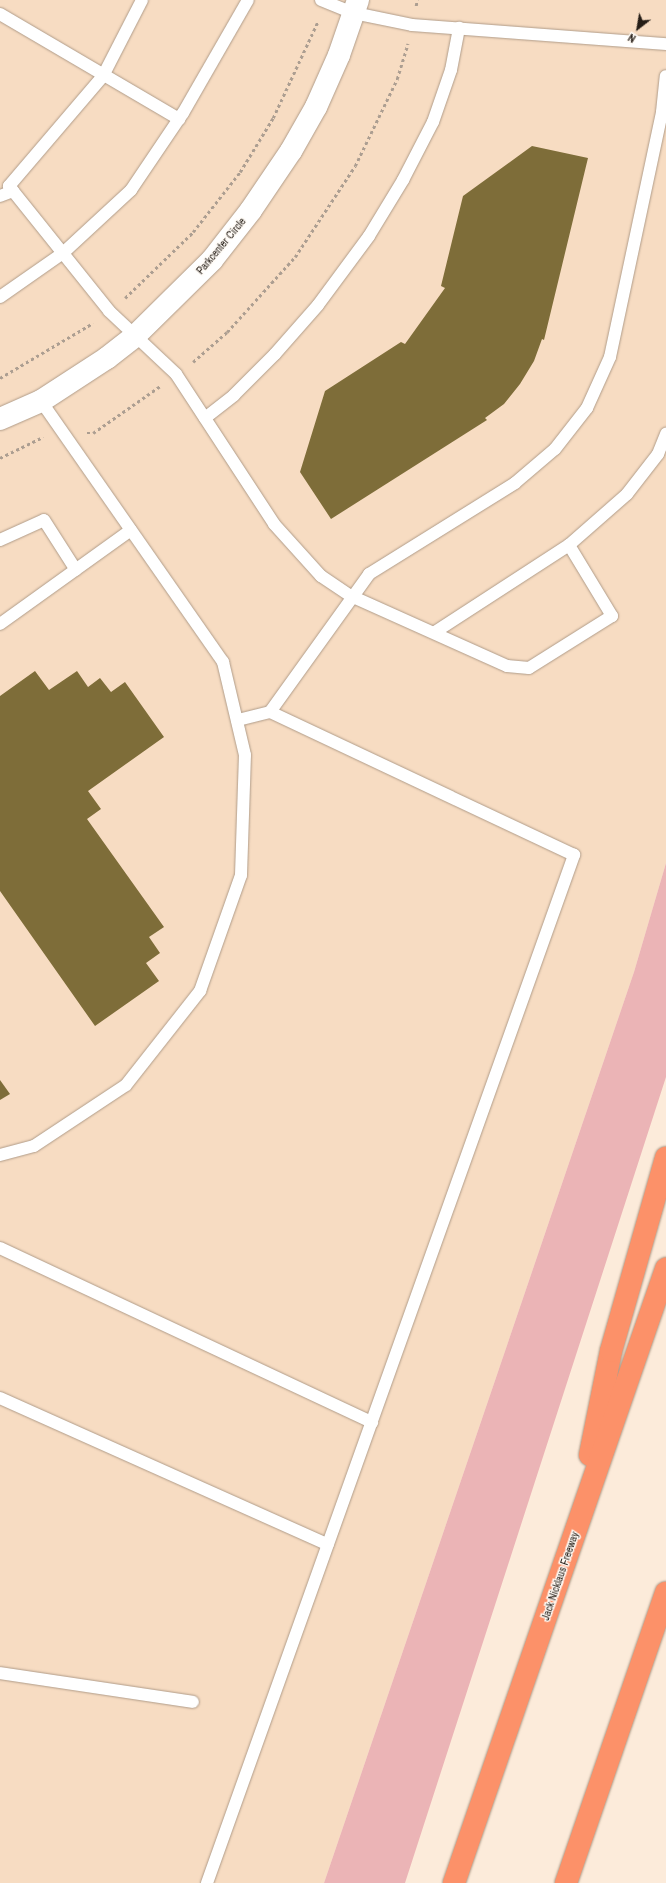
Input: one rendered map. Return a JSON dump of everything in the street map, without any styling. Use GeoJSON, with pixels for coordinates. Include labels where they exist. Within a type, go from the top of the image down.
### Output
{"type":"FeatureCollection","features":[{"type":"Feature","properties":{"kind":"highway"},"geometry":{"type":"LineString","coordinates":[[571,1544],[612,1351],[666,1158]]}},
{"type":"Feature","properties":{"kind":"highway","name":"Jack Nicklaus Freeway"},"geometry":{"type":"LineString","coordinates":[[454,1883],[666,1269]]}},
{"type":"Feature","properties":{"kind":"highway"},"geometry":{"type":"LineString","coordinates":[[566,1883],[666,1593]]}},
{"type":"Feature","properties":{"kind":"street","name":"Parkcenter Circle"},"geometry":{"type":"LineString","coordinates":[[0,419],[41,400],[107,358],[136,335],[212,260],[251,210],[291,151],[316,107],[356,6]]}},
{"type":"Feature","properties":{"kind":"lane"},"geometry":{"type":"LineString","coordinates":[[142,0],[103,76],[9,186],[12,191],[109,311],[176,374],[274,524],[320,576],[351,596],[435,632],[507,666],[529,668],[612,616],[569,545]]}},
{"type":"Feature","properties":{"kind":"lane"},"geometry":{"type":"LineString","coordinates":[[0,297],[63,253],[131,190],[179,119],[248,0]]}},
{"type":"Feature","properties":{"kind":"lane"},"geometry":{"type":"LineString","coordinates":[[323,1],[356,6],[412,25],[666,44]]}},
{"type":"Feature","properties":{"kind":"lane"},"geometry":{"type":"LineString","coordinates":[[0,14],[103,76],[179,119]]}},
{"type":"Feature","properties":{"kind":"lane"},"geometry":{"type":"LineString","coordinates":[[205,418],[234,395],[275,354],[318,305],[369,236],[403,180],[432,122],[451,70],[459,28]]}},
{"type":"Feature","properties":{"kind":"lane"},"geometry":{"type":"LineString","coordinates":[[270,712],[351,596],[369,574],[515,482],[555,449],[587,408],[610,356],[662,112],[666,76]]}},
{"type":"Feature","properties":{"kind":"lane"},"geometry":{"type":"LineString","coordinates":[[0,196],[12,191]]}},
{"type":"Feature","properties":{"kind":"lane"},"geometry":{"type":"LineString","coordinates":[[0,1155],[34,1146],[126,1085],[200,991],[241,875],[245,755],[223,662],[41,400]]}},
{"type":"Feature","properties":{"kind":"lane"},"geometry":{"type":"LineString","coordinates":[[435,632],[569,545],[627,494],[658,454],[666,434]]}},
{"type":"Feature","properties":{"kind":"lane"},"geometry":{"type":"LineString","coordinates":[[0,540],[44,520],[76,570]]}},
{"type":"Feature","properties":{"kind":"lane"},"geometry":{"type":"LineString","coordinates":[[0,624],[131,530]]}},
{"type":"Feature","properties":{"kind":"lane"},"geometry":{"type":"LineString","coordinates":[[207,1883],[574,855],[270,712],[237,720]]}},
{"type":"Feature","properties":{"kind":"lane"},"geometry":{"type":"LineString","coordinates":[[0,1248],[372,1422]]}},
{"type":"Feature","properties":{"kind":"lane"},"geometry":{"type":"LineString","coordinates":[[0,1398],[328,1545]]}},
{"type":"Feature","properties":{"kind":"lane"},"geometry":{"type":"LineString","coordinates":[[0,1673],[193,1702]]}},
{"type":"Feature","properties":{"kind":"path"},"geometry":{"type":"LineString","coordinates":[[0,458],[46,436],[94,433],[176,374],[227,332],[295,257],[355,166],[397,79],[412,25],[417,0]]}},
{"type":"Feature","properties":{"kind":"path"},"geometry":{"type":"LineString","coordinates":[[0,378],[84,331],[109,311],[193,232],[240,172],[272,118],[312,39],[323,1]]}},
{"type":"Feature","properties":{"kind":"shaded area"},"geometry":{"type":"Polygon","coordinates":[[[0,0],[666,0],[666,863],[634,972],[324,1883],[0,1883],[0,0]]]}},
{"type":"Feature","properties":{"kind":"shaded area"},"geometry":{"type":"Polygon","coordinates":[[[666,863],[666,1077],[405,1883],[324,1883],[634,972],[666,863]]]}},
{"type":"Feature","properties":{"kind":"building"},"geometry":{"type":"Polygon","coordinates":[[[532,146],[588,158],[544,340],[542,339],[534,361],[520,384],[504,404],[485,418],[487,420],[331,519],[300,472],[325,391],[401,342],[405,344],[445,288],[441,286],[463,196],[532,146]]]}},
{"type":"Feature","properties":{"kind":"building"},"geometry":{"type":"Polygon","coordinates":[[[35,671],[49,690],[77,671],[88,687],[100,678],[111,692],[125,682],[164,737],[88,791],[101,809],[87,819],[164,927],[149,937],[160,953],[146,963],[159,981],[95,1026],[0,891],[0,696],[35,671]]]}},
{"type":"Feature","properties":{"kind":"building"},"geometry":{"type":"Polygon","coordinates":[[[0,1080],[10,1094],[0,1100],[0,1080]]]}}]}
